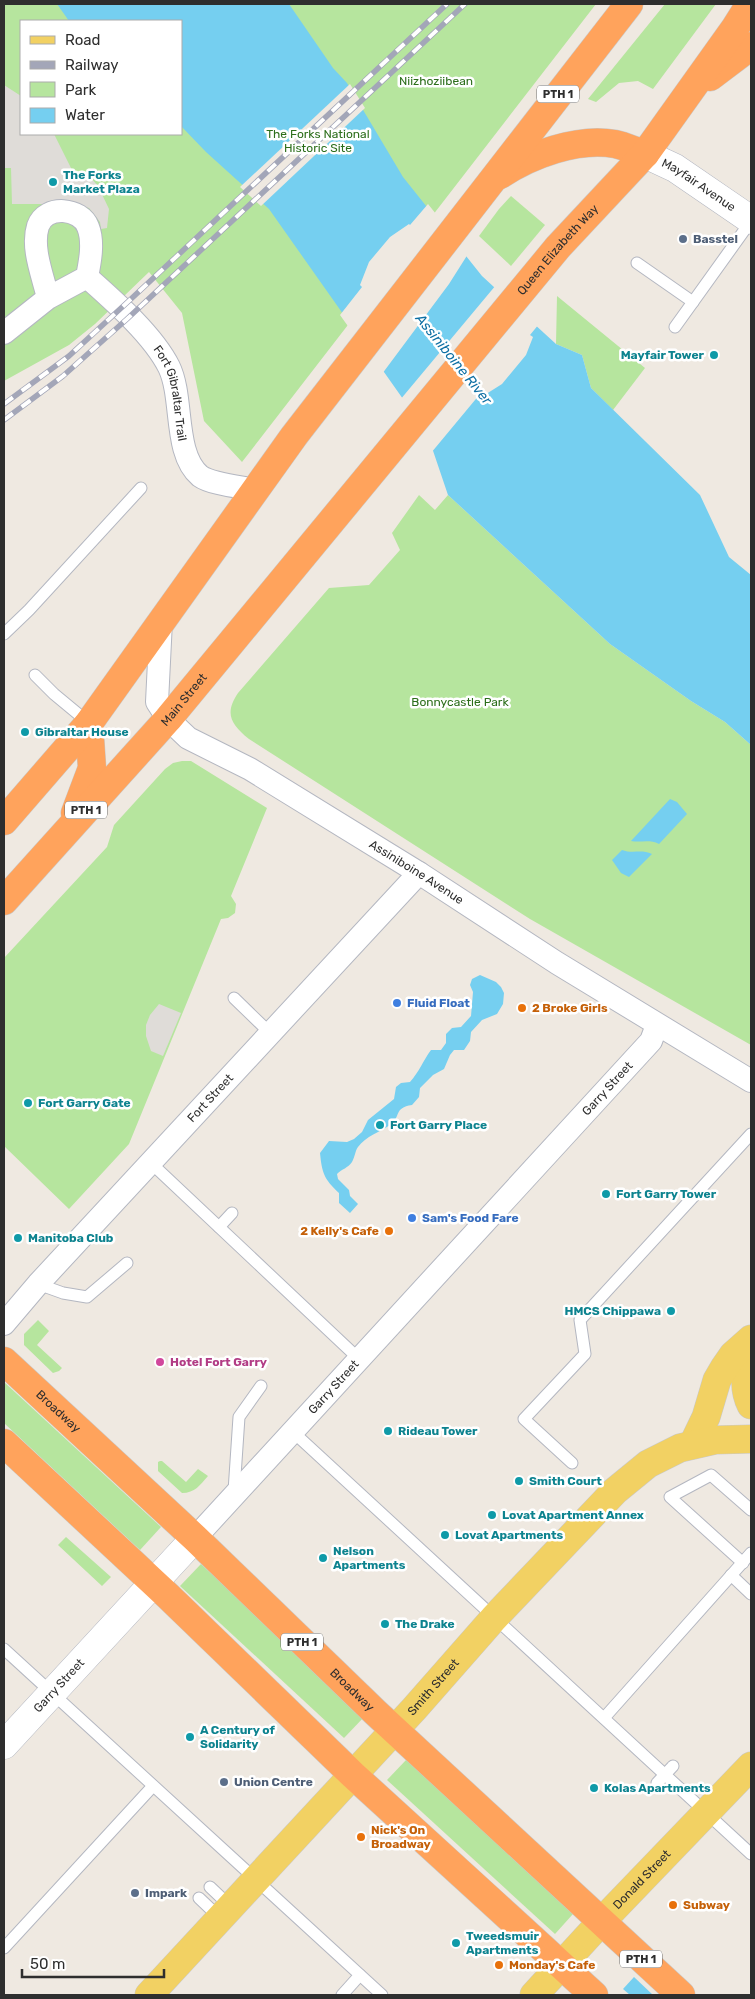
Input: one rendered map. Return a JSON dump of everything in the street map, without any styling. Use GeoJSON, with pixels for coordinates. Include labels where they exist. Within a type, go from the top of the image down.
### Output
{"type":"FeatureCollection","features":[{"type":"Feature","properties":{"kind":"highway","name":"PTH 1"},"geometry":{"type":"LineString","coordinates":[[4,821],[89,722],[294,436],[628,4]]}},
{"type":"Feature","properties":{"kind":"highway","name":"Queen Elizabeth Way"},"geometry":{"type":"LineString","coordinates":[[356,490],[558,248],[645,154],[736,28],[750,4]]}},
{"type":"Feature","properties":{"kind":"highway"},"geometry":{"type":"LineString","coordinates":[[688,93],[751,46]]}},
{"type":"Feature","properties":{"kind":"highway"},"geometry":{"type":"LineString","coordinates":[[487,185],[515,165],[535,156],[575,144],[614,144],[645,154]]}},
{"type":"Feature","properties":{"kind":"highway","name":"Main Street"},"geometry":{"type":"LineString","coordinates":[[4,901],[168,719],[356,490]]}},
{"type":"Feature","properties":{"kind":"highway"},"geometry":{"type":"LineString","coordinates":[[69,828],[92,768],[89,722]]}},
{"type":"Feature","properties":{"kind":"highway","name":"Broadway"},"geometry":{"type":"LineString","coordinates":[[4,1361],[195,1538],[395,1730],[681,1995]]}},
{"type":"Feature","properties":{"kind":"highway"},"geometry":{"type":"LineString","coordinates":[[4,1443],[153,1582],[353,1774],[594,1995]]}},
{"type":"Feature","properties":{"kind":"main road"},"geometry":{"type":"LineString","coordinates":[[693,1444],[706,1417],[720,1374],[733,1355],[751,1339]]}},
{"type":"Feature","properties":{"kind":"main road"},"geometry":{"type":"LineString","coordinates":[[751,1352],[745,1373],[751,1405]]}},
{"type":"Feature","properties":{"kind":"main road","name":"Smith Street"},"geometry":{"type":"LineString","coordinates":[[149,1995],[395,1730],[494,1618],[601,1505],[631,1477],[665,1455],[693,1444],[715,1440],[751,1439]]}},
{"type":"Feature","properties":{"kind":"main road","name":"Donald Street"},"geometry":{"type":"LineString","coordinates":[[534,1995],[601,1922],[751,1766]]}},
{"type":"Feature","properties":{"kind":"street","name":"Mayfair Avenue"},"geometry":{"type":"LineString","coordinates":[[645,154],[675,168],[751,220]]}},
{"type":"Feature","properties":{"kind":"street"},"geometry":{"type":"LineString","coordinates":[[4,333],[48,298],[87,277],[91,254],[89,228],[80,216],[65,211],[58,211],[47,215],[38,226],[37,253],[48,298]]}},
{"type":"Feature","properties":{"kind":"street","name":"Fort Gibraltar Trail"},"geometry":{"type":"LineString","coordinates":[[87,277],[153,342],[162,354],[170,369],[175,386],[184,445],[187,457],[194,468],[201,476],[208,479],[255,490]]}},
{"type":"Feature","properties":{"kind":"street","name":"Assiniboine Avenue"},"geometry":{"type":"LineString","coordinates":[[161,621],[156,702],[168,719],[188,738],[250,769],[419,873],[557,963],[751,1081]]}},
{"type":"Feature","properties":{"kind":"street","name":"Fort Street"},"geometry":{"type":"LineString","coordinates":[[4,1324],[38,1284],[419,873]]}},
{"type":"Feature","properties":{"kind":"street","name":"Garry Street"},"geometry":{"type":"LineString","coordinates":[[4,1745],[651,1041],[657,1025]]}},
{"type":"Feature","properties":{"kind":"lane"},"geometry":{"type":"LineString","coordinates":[[675,327],[751,220]]}},
{"type":"Feature","properties":{"kind":"lane"},"geometry":{"type":"LineString","coordinates":[[637,263],[693,302]]}},
{"type":"Feature","properties":{"kind":"lane"},"geometry":{"type":"LineString","coordinates":[[4,634],[29,610],[141,488]]}},
{"type":"Feature","properties":{"kind":"lane"},"geometry":{"type":"LineString","coordinates":[[35,675],[54,694],[89,722]]}},
{"type":"Feature","properties":{"kind":"lane"},"geometry":{"type":"LineString","coordinates":[[234,998],[270,1033]]}},
{"type":"Feature","properties":{"kind":"lane"},"geometry":{"type":"LineString","coordinates":[[572,1463],[524,1419],[586,1354],[580,1320],[751,1134]]}},
{"type":"Feature","properties":{"kind":"lane"},"geometry":{"type":"LineString","coordinates":[[151,1162],[358,1358]]}},
{"type":"Feature","properties":{"kind":"lane"},"geometry":{"type":"LineString","coordinates":[[219,1227],[232,1212]]}},
{"type":"Feature","properties":{"kind":"lane"},"geometry":{"type":"LineString","coordinates":[[38,1284],[63,1293],[87,1297],[127,1263]]}},
{"type":"Feature","properties":{"kind":"lane"},"geometry":{"type":"LineString","coordinates":[[234,1496],[239,1417],[261,1386]]}},
{"type":"Feature","properties":{"kind":"lane"},"geometry":{"type":"LineString","coordinates":[[292,1431],[604,1718],[634,1738],[665,1774],[751,1854]]}},
{"type":"Feature","properties":{"kind":"lane"},"geometry":{"type":"LineString","coordinates":[[743,1563],[670,1498],[711,1475],[751,1510]]}},
{"type":"Feature","properties":{"kind":"lane"},"geometry":{"type":"LineString","coordinates":[[604,1718],[751,1553]]}},
{"type":"Feature","properties":{"kind":"lane"},"geometry":{"type":"LineString","coordinates":[[731,1575],[751,1594]]}},
{"type":"Feature","properties":{"kind":"lane"},"geometry":{"type":"LineString","coordinates":[[4,1649],[382,1995]]}},
{"type":"Feature","properties":{"kind":"lane"},"geometry":{"type":"LineString","coordinates":[[4,1948],[153,1786]]}},
{"type":"Feature","properties":{"kind":"lane"},"geometry":{"type":"LineString","coordinates":[[210,1887],[225,1912]]}},
{"type":"Feature","properties":{"kind":"lane"},"geometry":{"type":"LineString","coordinates":[[199,1898],[225,1912]]}},
{"type":"Feature","properties":{"kind":"lane"},"geometry":{"type":"LineString","coordinates":[[342,1995],[360,1976]]}},
{"type":"Feature","properties":{"kind":"green space","name":"The Forks National Historic Site"},"geometry":{"type":"Polygon","coordinates":[[[4,4],[596,4],[242,462],[204,421],[182,313],[149,272],[95,324],[69,345],[4,381],[4,4]]]}},
{"type":"Feature","properties":{"kind":"green space"},"geometry":{"type":"Polygon","coordinates":[[[665,4],[716,4],[653,89],[638,81],[619,83],[596,102],[588,99],[665,4]]]}},
{"type":"Feature","properties":{"kind":"green space"},"geometry":{"type":"Polygon","coordinates":[[[511,196],[545,225],[511,266],[479,236],[511,196]]]}},
{"type":"Feature","properties":{"kind":"green space"},"geometry":{"type":"Polygon","coordinates":[[[557,296],[645,368],[613,410],[591,388],[582,355],[556,344],[557,296]]]}},
{"type":"Feature","properties":{"kind":"green space","name":"Bonnycastle Park"},"geometry":{"type":"Polygon","coordinates":[[[419,495],[435,510],[448,495],[610,644],[691,701],[725,722],[751,745],[751,1045],[530,919],[249,739],[234,723],[231,707],[238,693],[329,588],[369,585],[400,550],[392,533],[419,495]]]}},
{"type":"Feature","properties":{"kind":"green space"},"geometry":{"type":"Polygon","coordinates":[[[191,761],[267,808],[231,896],[236,904],[235,913],[228,918],[221,919],[129,1144],[69,1209],[4,1146],[4,958],[107,847],[114,825],[165,769],[173,763],[191,761]]]}},
{"type":"Feature","properties":{"kind":"green space"},"geometry":{"type":"Polygon","coordinates":[[[38,1320],[49,1331],[37,1345],[62,1368],[59,1371],[53,1373],[24,1345],[24,1334],[38,1320]]]}},
{"type":"Feature","properties":{"kind":"green space"},"geometry":{"type":"Polygon","coordinates":[[[4,1382],[161,1527],[140,1550],[4,1423],[4,1382]]]}},
{"type":"Feature","properties":{"kind":"green space"},"geometry":{"type":"Polygon","coordinates":[[[160,1461],[186,1482],[198,1469],[208,1476],[194,1490],[182,1493],[158,1471],[158,1462],[160,1461]]]}},
{"type":"Feature","properties":{"kind":"green space"},"geometry":{"type":"Polygon","coordinates":[[[66,1537],[111,1577],[102,1586],[58,1545],[66,1537]]]}},
{"type":"Feature","properties":{"kind":"green space"},"geometry":{"type":"Polygon","coordinates":[[[201,1564],[365,1716],[344,1738],[180,1586],[201,1564]]]}},
{"type":"Feature","properties":{"kind":"green space"},"geometry":{"type":"Polygon","coordinates":[[[407,1759],[573,1914],[555,1934],[387,1780],[407,1759]]]}},
{"type":"Feature","properties":{"kind":"shaded area","name":"The Forks Market Plaza"},"geometry":{"type":"Polygon","coordinates":[[[4,85],[20,95],[20,135],[54,135],[74,174],[91,178],[98,186],[109,209],[107,228],[101,229],[100,222],[89,208],[74,204],[12,204],[11,168],[4,168],[4,85]]]}},
{"type":"Feature","properties":{"kind":"shaded area"},"geometry":{"type":"Polygon","coordinates":[[[159,1004],[181,1013],[163,1056],[151,1051],[146,1036],[146,1025],[150,1015],[159,1004]]]}},
{"type":"Feature","properties":{"kind":"water","name":"Assiniboine River"},"geometry":{"type":"Polygon","coordinates":[[[57,4],[289,4],[333,68],[347,83],[403,177],[482,276],[556,344],[582,355],[591,388],[700,495],[729,557],[751,575],[751,745],[725,722],[691,701],[610,644],[448,495],[427,433],[269,209],[206,152],[182,127],[182,20],[68,20],[57,4]]]}},
{"type":"Feature","properties":{"kind":"water"},"geometry":{"type":"Polygon","coordinates":[[[670,799],[677,802],[687,814],[659,844],[631,841],[670,799]]]}},
{"type":"Feature","properties":{"kind":"water"},"geometry":{"type":"Polygon","coordinates":[[[622,850],[652,854],[629,877],[621,873],[612,860],[622,850]]]}},
{"type":"Feature","properties":{"kind":"water"},"geometry":{"type":"Polygon","coordinates":[[[480,975],[496,982],[501,987],[504,993],[503,1004],[497,1014],[482,1020],[471,1032],[470,1041],[464,1050],[454,1050],[444,1069],[433,1075],[420,1088],[419,1097],[412,1105],[402,1108],[394,1122],[361,1143],[350,1164],[337,1174],[338,1179],[349,1190],[350,1196],[358,1204],[350,1213],[339,1203],[339,1193],[330,1184],[325,1175],[320,1153],[329,1141],[347,1142],[354,1139],[362,1132],[368,1120],[394,1099],[396,1087],[401,1083],[410,1082],[431,1050],[441,1050],[446,1043],[446,1034],[452,1028],[461,1027],[471,1016],[473,992],[470,985],[472,979],[480,975]]]}},
{"type":"Feature","properties":{"kind":"water"},"geometry":{"type":"Polygon","coordinates":[[[634,1977],[653,1995],[630,1995],[623,1989],[634,1977]]]}},
{"type":"Feature","properties":{"kind":"pier"},"geometry":{"type":"Polygon","coordinates":[[[350,84],[365,108],[261,206],[240,187],[350,84]]]}},
{"type":"Feature","properties":{"kind":"pier"},"geometry":{"type":"Polygon","coordinates":[[[428,204],[468,254],[449,284],[382,374],[340,315],[362,287],[360,285],[369,262],[390,237],[410,225],[428,204]]]}},
{"type":"Feature","properties":{"kind":"pier"},"geometry":{"type":"Polygon","coordinates":[[[496,285],[539,324],[530,335],[533,337],[526,355],[502,384],[483,396],[480,394],[431,453],[425,434],[400,400],[496,285]]]}},
{"type":"Feature","properties":{"kind":"railway"},"geometry":{"type":"LineString","coordinates":[[4,404],[69,356],[447,4]]}},
{"type":"Feature","properties":{"kind":"railway"},"geometry":{"type":"LineString","coordinates":[[4,420],[63,376],[127,319],[465,4]]}},
{"type":"Feature","properties":{"kind":"place","name":"The Forks Market Plaza"},"geometry":{"type":"Point","coordinates":[53,182]}},
{"type":"Feature","properties":{"kind":"place","name":"Basstel"},"geometry":{"type":"Point","coordinates":[683,239]}},
{"type":"Feature","properties":{"kind":"place","name":"Mayfair Tower"},"geometry":{"type":"Point","coordinates":[714,355]}},
{"type":"Feature","properties":{"kind":"place","name":"Gibraltar House"},"geometry":{"type":"Point","coordinates":[25,732]}},
{"type":"Feature","properties":{"kind":"place","name":"Fluid Float"},"geometry":{"type":"Point","coordinates":[397,1003]}},
{"type":"Feature","properties":{"kind":"place","name":"2 Broke Girls"},"geometry":{"type":"Point","coordinates":[522,1008]}},
{"type":"Feature","properties":{"kind":"place","name":"Fort Garry Gate"},"geometry":{"type":"Point","coordinates":[28,1103]}},
{"type":"Feature","properties":{"kind":"place","name":"Fort Garry Place"},"geometry":{"type":"Point","coordinates":[380,1125]}},
{"type":"Feature","properties":{"kind":"place","name":"Fort Garry Tower"},"geometry":{"type":"Point","coordinates":[606,1194]}},
{"type":"Feature","properties":{"kind":"place","name":"Sam's Food Fare"},"geometry":{"type":"Point","coordinates":[412,1218]}},
{"type":"Feature","properties":{"kind":"place","name":"2 Kelly's Cafe"},"geometry":{"type":"Point","coordinates":[389,1231]}},
{"type":"Feature","properties":{"kind":"place","name":"Manitoba Club"},"geometry":{"type":"Point","coordinates":[18,1238]}},
{"type":"Feature","properties":{"kind":"place","name":"HMCS Chippawa"},"geometry":{"type":"Point","coordinates":[671,1311]}},
{"type":"Feature","properties":{"kind":"place","name":"Hotel Fort Garry"},"geometry":{"type":"Point","coordinates":[160,1362]}},
{"type":"Feature","properties":{"kind":"place","name":"Rideau Tower"},"geometry":{"type":"Point","coordinates":[388,1431]}},
{"type":"Feature","properties":{"kind":"place","name":"Smith Court"},"geometry":{"type":"Point","coordinates":[519,1481]}},
{"type":"Feature","properties":{"kind":"place","name":"Lovat Apartment Annex"},"geometry":{"type":"Point","coordinates":[492,1515]}},
{"type":"Feature","properties":{"kind":"place","name":"Lovat Apartments"},"geometry":{"type":"Point","coordinates":[445,1535]}},
{"type":"Feature","properties":{"kind":"place","name":"Nelson Apartments"},"geometry":{"type":"Point","coordinates":[323,1558]}},
{"type":"Feature","properties":{"kind":"place","name":"The Drake"},"geometry":{"type":"Point","coordinates":[385,1624]}},
{"type":"Feature","properties":{"kind":"place","name":"A Century of Solidarity"},"geometry":{"type":"Point","coordinates":[190,1737]}},
{"type":"Feature","properties":{"kind":"place","name":"Union Centre"},"geometry":{"type":"Point","coordinates":[224,1782]}},
{"type":"Feature","properties":{"kind":"place","name":"Kolas Apartments"},"geometry":{"type":"Point","coordinates":[594,1788]}},
{"type":"Feature","properties":{"kind":"place","name":"Nick's On Broadway"},"geometry":{"type":"Point","coordinates":[361,1837]}},
{"type":"Feature","properties":{"kind":"place","name":"Impark"},"geometry":{"type":"Point","coordinates":[135,1893]}},
{"type":"Feature","properties":{"kind":"place","name":"Subway"},"geometry":{"type":"Point","coordinates":[673,1905]}},
{"type":"Feature","properties":{"kind":"place","name":"Tweedsmuir Apartments"},"geometry":{"type":"Point","coordinates":[456,1943]}},
{"type":"Feature","properties":{"kind":"place","name":"Monday's Cafe"},"geometry":{"type":"Point","coordinates":[499,1965]}},
{"type":"Feature","properties":{"kind":"park label","name":"Niizhoziibean"},"geometry":{"type":"Point","coordinates":[436,81]}}]}
